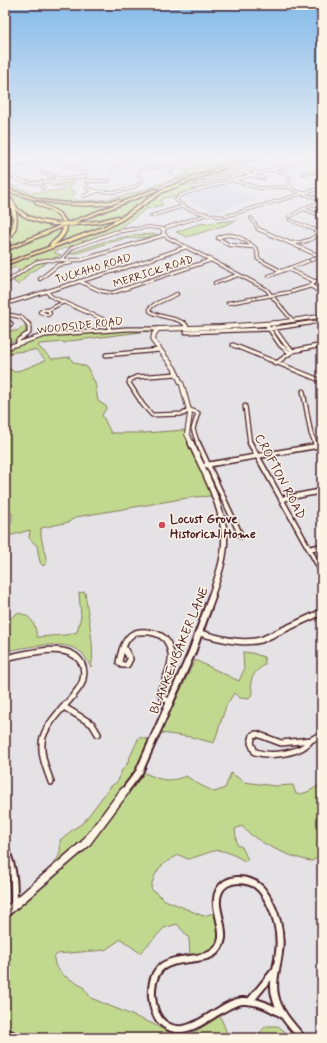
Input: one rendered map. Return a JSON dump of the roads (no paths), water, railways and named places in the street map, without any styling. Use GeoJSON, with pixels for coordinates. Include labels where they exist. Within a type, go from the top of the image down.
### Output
{"type":"FeatureCollection","features":[{"type":"Feature","properties":{"kind":"highway"},"geometry":{"type":"LineString","coordinates":[[5,242],[14,232],[17,220],[10,205]]}},
{"type":"Feature","properties":{"kind":"highway"},"geometry":{"type":"LineString","coordinates":[[13,205],[19,212],[27,217],[43,222],[62,225]]}},
{"type":"Feature","properties":{"kind":"highway"},"geometry":{"type":"LineString","coordinates":[[39,205],[62,218],[65,222],[66,229],[60,238],[39,252]]}},
{"type":"Feature","properties":{"kind":"highway"},"geometry":{"type":"LineString","coordinates":[[73,223],[119,205]]}},
{"type":"Feature","properties":{"kind":"highway"},"geometry":{"type":"LineString","coordinates":[[5,250],[62,225],[111,219],[126,213],[140,205]]}},
{"type":"Feature","properties":{"kind":"highway"},"geometry":{"type":"LineString","coordinates":[[5,264],[104,228],[140,205]]}},
{"type":"Feature","properties":{"kind":"street"},"geometry":{"type":"LineString","coordinates":[[151,216],[184,206],[205,215],[216,217],[230,216],[267,205]]}},
{"type":"Feature","properties":{"kind":"street"},"geometry":{"type":"LineString","coordinates":[[298,245],[317,236],[319,233],[289,219],[314,205]]}},
{"type":"Feature","properties":{"kind":"street"},"geometry":{"type":"LineString","coordinates":[[303,210],[322,216]]}},
{"type":"Feature","properties":{"kind":"street"},"geometry":{"type":"LineString","coordinates":[[61,260],[73,247],[115,232],[149,227],[164,229],[205,215]]}},
{"type":"Feature","properties":{"kind":"street"},"geometry":{"type":"LineString","coordinates":[[251,218],[254,220],[257,230],[298,245],[316,254],[322,255]]}},
{"type":"Feature","properties":{"kind":"street"},"geometry":{"type":"LineString","coordinates":[[164,229],[162,232],[164,235]]}},
{"type":"Feature","properties":{"kind":"street"},"geometry":{"type":"LineString","coordinates":[[5,283],[14,279],[34,263],[44,260],[72,261],[83,259],[164,235],[266,289],[293,321]]}},
{"type":"Feature","properties":{"kind":"street"},"geometry":{"type":"LineString","coordinates":[[253,247],[231,245],[221,241],[218,238],[222,235],[230,235],[253,247],[257,250],[258,259],[281,271]]}},
{"type":"Feature","properties":{"kind":"street","name":"TUCKAHO ROAD"},"geometry":{"type":"LineString","coordinates":[[5,304],[134,265],[186,247]]}},
{"type":"Feature","properties":{"kind":"street"},"geometry":{"type":"LineString","coordinates":[[316,254],[317,258]]}},
{"type":"Feature","properties":{"kind":"street"},"geometry":{"type":"LineString","coordinates":[[269,276],[322,255]]}},
{"type":"Feature","properties":{"kind":"street","name":"MERRICK ROAD"},"geometry":{"type":"LineString","coordinates":[[79,281],[101,291],[112,293],[211,260]]}},
{"type":"Feature","properties":{"kind":"street"},"geometry":{"type":"LineString","coordinates":[[40,279],[58,265],[70,264],[72,261]]}},
{"type":"Feature","properties":{"kind":"street"},"geometry":{"type":"LineString","coordinates":[[288,269],[316,282]]}},
{"type":"Feature","properties":{"kind":"street"},"geometry":{"type":"LineString","coordinates":[[215,283],[238,274]]}},
{"type":"Feature","properties":{"kind":"street"},"geometry":{"type":"LineString","coordinates":[[228,303],[296,292],[312,286],[312,284],[322,280]]}},
{"type":"Feature","properties":{"kind":"street"},"geometry":{"type":"LineString","coordinates":[[312,286],[322,294]]}},
{"type":"Feature","properties":{"kind":"street"},"geometry":{"type":"LineString","coordinates":[[46,291],[50,296],[105,320],[109,325],[110,330]]}},
{"type":"Feature","properties":{"kind":"street"},"geometry":{"type":"LineString","coordinates":[[176,294],[153,305],[150,308],[150,311],[156,315],[184,322],[187,330]]}},
{"type":"Feature","properties":{"kind":"street"},"geometry":{"type":"LineString","coordinates":[[48,310],[64,302]]}},
{"type":"Feature","properties":{"kind":"street"},"geometry":{"type":"LineString","coordinates":[[5,315],[10,324]]}},
{"type":"Feature","properties":{"kind":"street"},"geometry":{"type":"LineString","coordinates":[[5,315],[21,317],[29,325],[29,333],[18,340],[18,343]]}},
{"type":"Feature","properties":{"kind":"street"},"geometry":{"type":"LineString","coordinates":[[187,330],[270,324],[322,316]]}},
{"type":"Feature","properties":{"kind":"street"},"geometry":{"type":"LineString","coordinates":[[158,328],[187,330],[274,329],[322,322]]}},
{"type":"Feature","properties":{"kind":"street"},"geometry":{"type":"LineString","coordinates":[[266,324],[277,341],[291,352]]}},
{"type":"Feature","properties":{"kind":"street"},"geometry":{"type":"LineString","coordinates":[[270,324],[291,352]]}},
{"type":"Feature","properties":{"kind":"street","name":"WOODSIDE ROAD"},"geometry":{"type":"LineString","coordinates":[[5,348],[45,335],[158,328]]}},
{"type":"Feature","properties":{"kind":"street","name":"BLANKENBAKER LANE"},"geometry":{"type":"LineString","coordinates":[[5,913],[85,844],[98,829],[139,772],[200,633],[217,582],[224,543],[224,532],[219,509],[205,466],[187,434],[187,428],[190,420],[190,410],[177,374],[153,340],[154,334],[158,328]]}},
{"type":"Feature","properties":{"kind":"street"},"geometry":{"type":"LineString","coordinates":[[277,341],[282,340]]}},
{"type":"Feature","properties":{"kind":"street"},"geometry":{"type":"LineString","coordinates":[[233,345],[275,364],[320,381],[322,377]]}},
{"type":"Feature","properties":{"kind":"street"},"geometry":{"type":"LineString","coordinates":[[275,364],[291,352],[322,345]]}},
{"type":"Feature","properties":{"kind":"street"},"geometry":{"type":"LineString","coordinates":[[106,355],[160,350]]}},
{"type":"Feature","properties":{"kind":"street"},"geometry":{"type":"LineString","coordinates":[[177,374],[136,377],[130,380],[129,383],[150,414],[183,414],[190,410],[195,411],[198,414],[193,432],[205,466],[241,536]]}},
{"type":"Feature","properties":{"kind":"street"},"geometry":{"type":"LineString","coordinates":[[205,466],[320,446],[311,434],[304,390]]}},
{"type":"Feature","properties":{"kind":"street","name":"CROFTON ROAD"},"geometry":{"type":"LineString","coordinates":[[246,406],[249,439],[322,572]]}},
{"type":"Feature","properties":{"kind":"street"},"geometry":{"type":"LineString","coordinates":[[183,414],[190,420]]}},
{"type":"Feature","properties":{"kind":"street"},"geometry":{"type":"LineString","coordinates":[[281,499],[322,491]]}},
{"type":"Feature","properties":{"kind":"street"},"geometry":{"type":"LineString","coordinates":[[309,549],[322,546]]}},
{"type":"Feature","properties":{"kind":"street"},"geometry":{"type":"LineString","coordinates":[[200,633],[232,642],[252,642],[261,640],[322,612]]}},
{"type":"Feature","properties":{"kind":"street"},"geometry":{"type":"LineString","coordinates":[[124,648],[129,638],[134,634],[142,632],[151,632],[164,639],[171,656],[169,670],[161,689],[161,694],[162,697],[170,702]]}},
{"type":"Feature","properties":{"kind":"street"},"geometry":{"type":"LineString","coordinates":[[5,658],[61,650],[76,655],[83,664],[83,679],[46,732],[42,745],[51,782]]}},
{"type":"Feature","properties":{"kind":"street"},"geometry":{"type":"LineString","coordinates":[[64,707],[92,724],[98,734]]}},
{"type":"Feature","properties":{"kind":"street"},"geometry":{"type":"LineString","coordinates":[[311,740],[306,747],[293,751],[260,754],[253,750],[251,740],[253,735],[260,734],[277,742],[292,743],[311,740],[322,734]]}},
{"type":"Feature","properties":{"kind":"street"},"geometry":{"type":"LineString","coordinates":[[5,849],[13,868],[14,904]]}},
{"type":"Feature","properties":{"kind":"street"},"geometry":{"type":"LineString","coordinates":[[251,1000],[271,978],[275,969],[280,950],[280,934],[274,910],[267,897],[256,883],[242,880],[229,881],[223,884],[217,896],[216,904],[222,935],[221,943],[218,949],[212,955],[205,958],[167,963],[156,976],[151,988],[151,1001],[155,1014],[162,1023],[181,1032],[202,1024],[227,1006],[236,1002],[251,1000],[260,1002],[282,1014]]}},
{"type":"Feature","properties":{"kind":"street"},"geometry":{"type":"LineString","coordinates":[[275,969],[275,1000],[282,1014],[302,1038]]}},
{"type":"Feature","properties":{"kind":"street"},"geometry":{"type":"LineString","coordinates":[[5,1031],[17,1038]]}},
{"type":"Feature","properties":{"kind":"place","name":"Locust Grove Historical Home"},"geometry":{"type":"Point","coordinates":[162,525]}}]}
